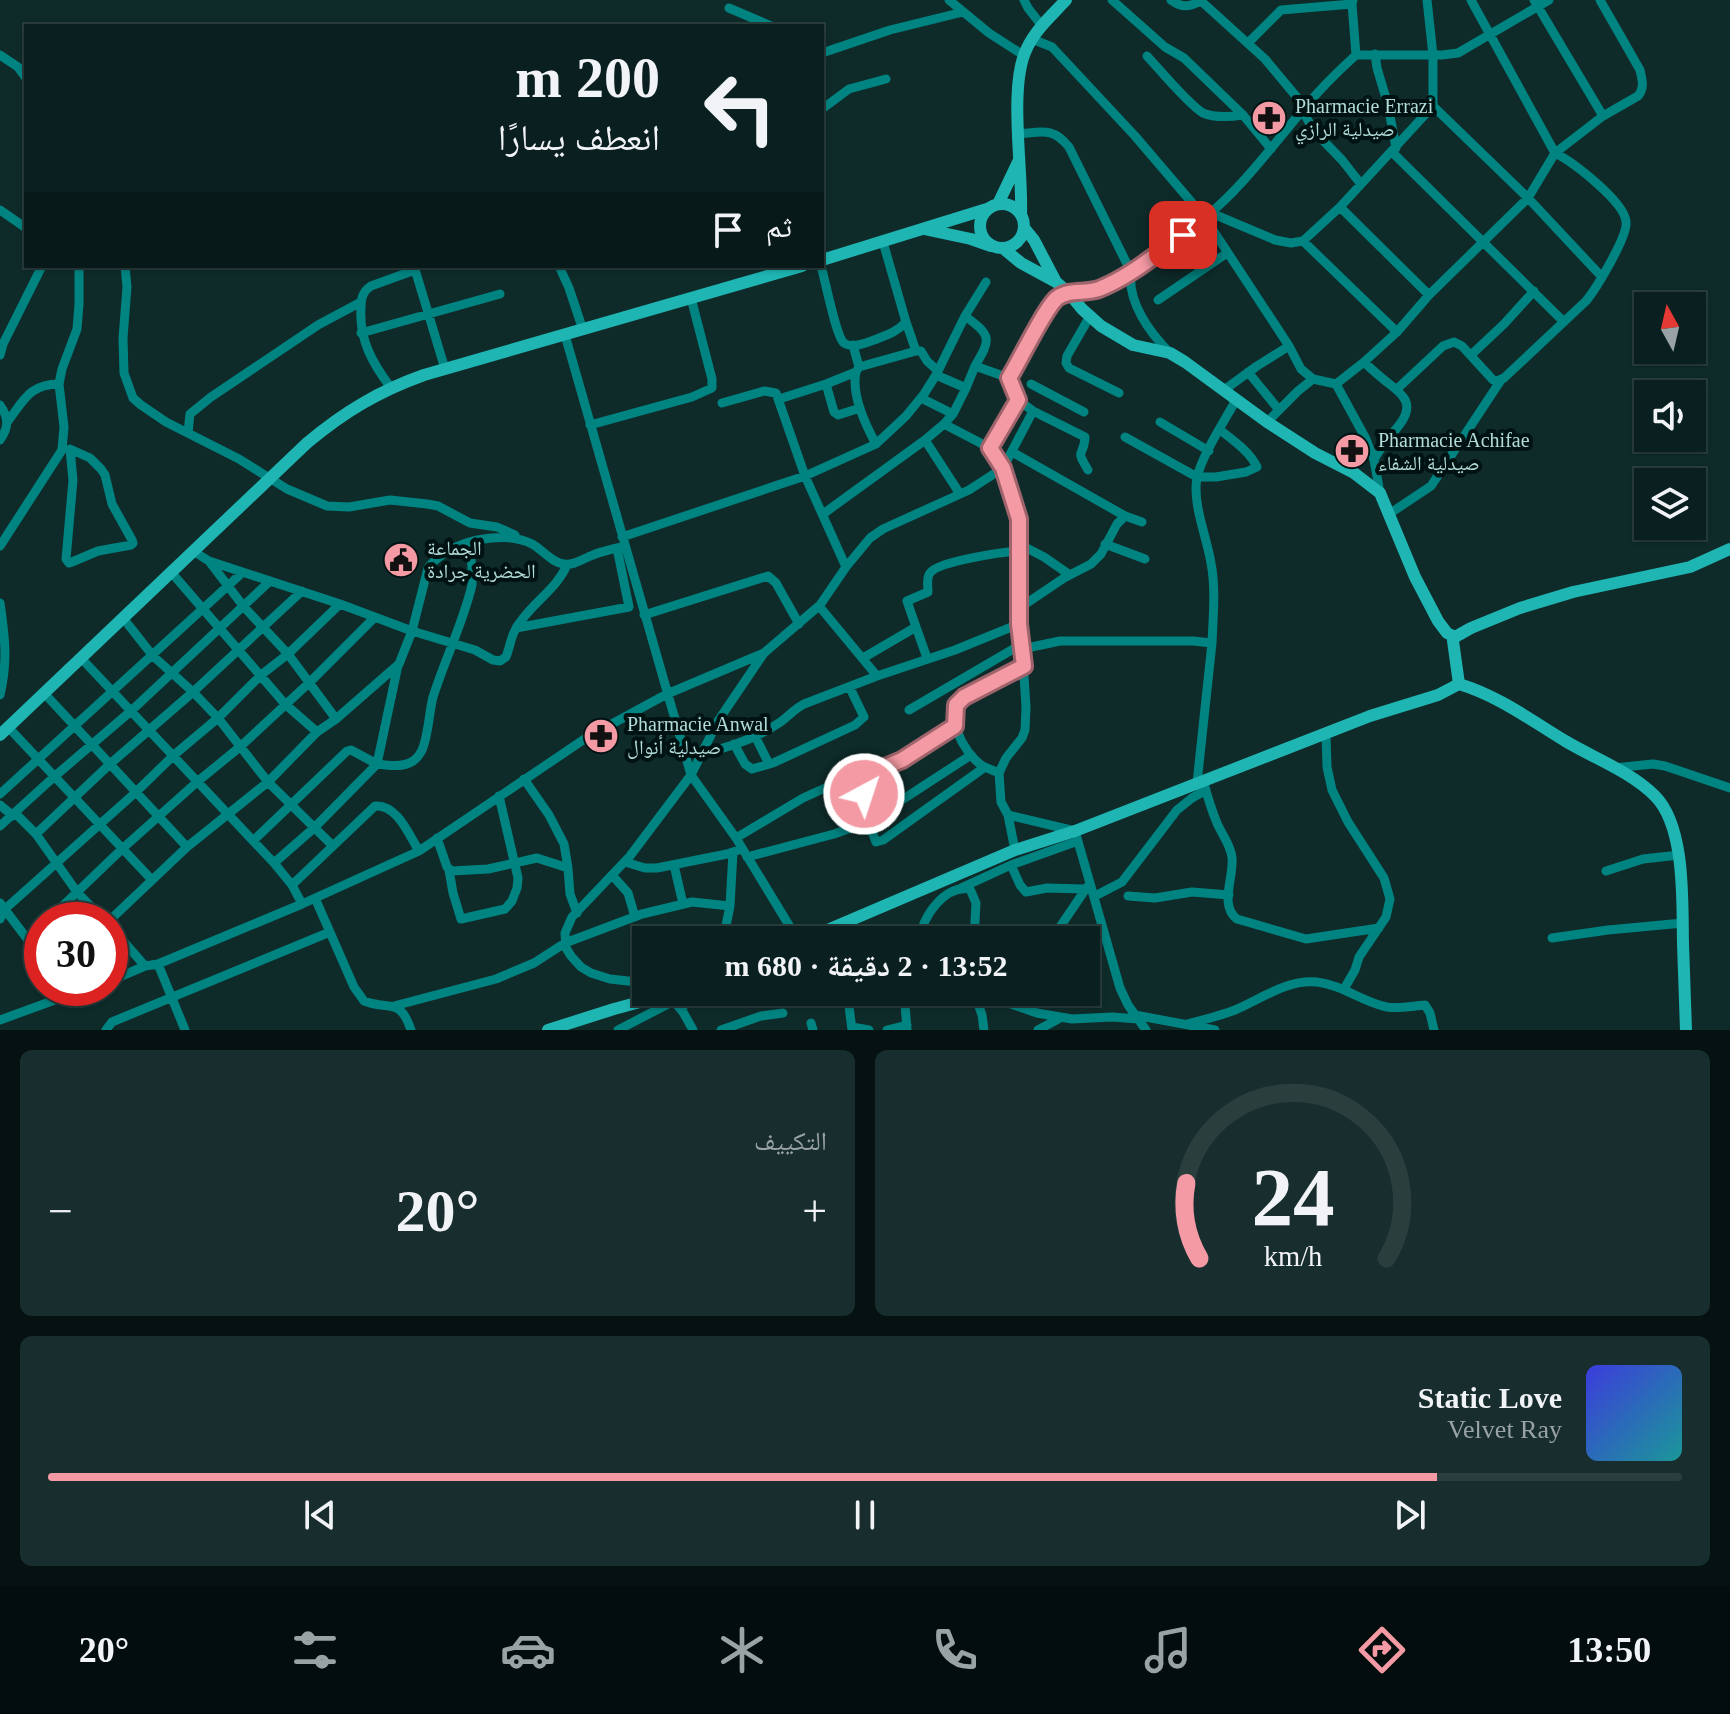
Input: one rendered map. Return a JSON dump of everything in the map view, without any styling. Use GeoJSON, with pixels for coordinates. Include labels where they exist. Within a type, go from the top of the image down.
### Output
{"type":"FeatureCollection","features":[{"type":"Feature","properties":{"kind":"street"},"geometry":{"type":"LineString","coordinates":[[949,0],[989,33],[1023,55]]}},
{"type":"Feature","properties":{"kind":"street"},"geometry":{"type":"LineString","coordinates":[[1024,0],[1043,25],[1052,47],[1208,216],[1227,253],[1301,369],[1313,379],[1336,384],[1366,439],[1374,460],[1380,493],[1415,577],[1438,621],[1447,633],[1455,637]]}},
{"type":"Feature","properties":{"kind":"street"},"geometry":{"type":"LineString","coordinates":[[1056,282],[1025,229],[1021,214],[1019,88],[1023,55],[1032,39],[1066,0]]}},
{"type":"Feature","properties":{"kind":"street"},"geometry":{"type":"LineString","coordinates":[[1171,0],[1185,6],[1201,0],[1265,59],[1303,109],[1314,131],[1360,183]]}},
{"type":"Feature","properties":{"kind":"street"},"geometry":{"type":"LineString","coordinates":[[1208,216],[1291,243],[1303,241],[1340,207],[1433,106],[1433,55],[1427,0]]}},
{"type":"Feature","properties":{"kind":"street"},"geometry":{"type":"LineString","coordinates":[[1389,514],[1431,486],[1501,380],[1586,301],[1626,230],[1625,215],[1619,204],[1577,166],[1555,153],[1471,0]]}},
{"type":"Feature","properties":{"kind":"street"},"geometry":{"type":"LineString","coordinates":[[1009,378],[1055,300],[1068,292],[1098,289],[1131,272],[1208,216],[1246,178],[1328,81],[1356,55],[1458,53],[1490,36],[1536,4],[1549,0]]}},
{"type":"Feature","properties":{"kind":"street"},"geometry":{"type":"LineString","coordinates":[[1336,384],[1397,332],[1429,295],[1528,198],[1555,153],[1603,116],[1641,92],[1640,70],[1600,0]]}},
{"type":"Feature","properties":{"kind":"street"},"geometry":{"type":"LineString","coordinates":[[1118,2],[1165,47],[1184,58],[1243,115],[1271,149]]}},
{"type":"Feature","properties":{"kind":"street"},"geometry":{"type":"LineString","coordinates":[[1248,43],[1281,10],[1352,2],[1356,55]]}},
{"type":"Feature","properties":{"kind":"street"},"geometry":{"type":"LineString","coordinates":[[1536,4],[1603,116]]}},
{"type":"Feature","properties":{"kind":"street"},"geometry":{"type":"LineString","coordinates":[[729,8],[766,24]]}},
{"type":"Feature","properties":{"kind":"street"},"geometry":{"type":"LineString","coordinates":[[824,52],[890,30],[963,12]]}},
{"type":"Feature","properties":{"kind":"street"},"geometry":{"type":"LineString","coordinates":[[1032,39],[1052,47]]}},
{"type":"Feature","properties":{"kind":"street"},"geometry":{"type":"LineString","coordinates":[[1375,54],[1388,105],[1394,150],[1564,322]]}},
{"type":"Feature","properties":{"kind":"street"},"geometry":{"type":"LineString","coordinates":[[0,55],[18,67],[24,75]]}},
{"type":"Feature","properties":{"kind":"street"},"geometry":{"type":"LineString","coordinates":[[1147,56],[1203,113],[1228,117],[1243,115]]}},
{"type":"Feature","properties":{"kind":"street"},"geometry":{"type":"LineString","coordinates":[[824,108],[849,89],[886,79]]}},
{"type":"Feature","properties":{"kind":"street"},"geometry":{"type":"LineString","coordinates":[[1433,106],[1528,198],[1601,276]]}},
{"type":"Feature","properties":{"kind":"street"},"geometry":{"type":"LineString","coordinates":[[1019,134],[1053,133],[1061,136],[1069,147],[1131,272],[1134,300],[1156,339],[1170,353],[1267,422],[1315,453],[1354,473],[1380,493]]}},
{"type":"Feature","properties":{"kind":"street"},"geometry":{"type":"LineString","coordinates":[[1020,159],[994,206],[982,218],[980,231],[983,238],[1056,282],[1101,326],[1133,345],[1170,353]]}},
{"type":"Feature","properties":{"kind":"street"},"geometry":{"type":"LineString","coordinates":[[824,259],[994,206],[1011,206],[1021,214]]}},
{"type":"Feature","properties":{"kind":"street"},"geometry":{"type":"LineString","coordinates":[[1340,207],[1429,295]]}},
{"type":"Feature","properties":{"kind":"street"},"geometry":{"type":"LineString","coordinates":[[0,210],[24,227]]}},
{"type":"Feature","properties":{"kind":"street"},"geometry":{"type":"LineString","coordinates":[[924,229],[999,248],[1018,242],[1025,229]]}},
{"type":"Feature","properties":{"kind":"street"},"geometry":{"type":"LineString","coordinates":[[1303,241],[1397,332]]}},
{"type":"Feature","properties":{"kind":"street"},"geometry":{"type":"LineString","coordinates":[[883,242],[916,351]]}},
{"type":"Feature","properties":{"kind":"street"},"geometry":{"type":"LineString","coordinates":[[1158,300],[1227,253]]}},
{"type":"Feature","properties":{"kind":"street"},"geometry":{"type":"LineString","coordinates":[[0,355],[41,268]]}},
{"type":"Feature","properties":{"kind":"street"},"geometry":{"type":"LineString","coordinates":[[0,546],[62,450],[64,427],[59,384],[77,329],[79,268]]}},
{"type":"Feature","properties":{"kind":"street"},"geometry":{"type":"LineString","coordinates":[[125,268],[123,358],[128,386],[133,398],[166,422],[239,459],[287,489],[333,507],[390,500],[438,506],[463,520],[503,529],[541,549],[554,561],[567,565]]}},
{"type":"Feature","properties":{"kind":"street"},"geometry":{"type":"LineString","coordinates":[[391,388],[373,362],[361,333],[361,302],[371,286],[415,268],[445,369]]}},
{"type":"Feature","properties":{"kind":"street"},"geometry":{"type":"LineString","coordinates":[[560,268],[583,330]]}},
{"type":"Feature","properties":{"kind":"street"},"geometry":{"type":"LineString","coordinates":[[152,880],[55,776],[4,731],[193,551],[325,428],[360,403],[391,388],[445,369],[795,268]]}},
{"type":"Feature","properties":{"kind":"street"},"geometry":{"type":"LineString","coordinates":[[822,268],[843,343],[853,345],[893,334],[906,322]]}},
{"type":"Feature","properties":{"kind":"street"},"geometry":{"type":"LineString","coordinates":[[193,551],[209,561],[500,661],[508,654],[511,636],[521,619],[558,580],[567,565],[805,476],[876,444],[921,398],[986,282]]}},
{"type":"Feature","properties":{"kind":"street"},"geometry":{"type":"LineString","coordinates":[[1471,355],[1534,291]]}},
{"type":"Feature","properties":{"kind":"street"},"geometry":{"type":"LineString","coordinates":[[361,333],[500,294]]}},
{"type":"Feature","properties":{"kind":"street"},"geometry":{"type":"LineString","coordinates":[[590,425],[692,397],[712,388],[691,298]]}},
{"type":"Feature","properties":{"kind":"street"},"geometry":{"type":"LineString","coordinates":[[188,433],[190,414],[211,397],[318,325],[361,302]]}},
{"type":"Feature","properties":{"kind":"street"},"geometry":{"type":"LineString","coordinates":[[823,514],[925,440],[953,414],[987,345],[981,330],[965,316]]}},
{"type":"Feature","properties":{"kind":"street"},"geometry":{"type":"LineString","coordinates":[[1090,316],[1066,363],[1069,368],[1119,393]]}},
{"type":"Feature","properties":{"kind":"street"},"geometry":{"type":"LineString","coordinates":[[565,335],[621,544],[691,775],[736,838],[741,853],[789,926]]}},
{"type":"Feature","properties":{"kind":"street"},"geometry":{"type":"LineString","coordinates":[[1397,389],[1450,342],[1462,346],[1493,380],[1501,380]]}},
{"type":"Feature","properties":{"kind":"street"},"geometry":{"type":"LineString","coordinates":[[853,345],[857,370],[854,377],[860,408],[876,444]]}},
{"type":"Feature","properties":{"kind":"street"},"geometry":{"type":"LineString","coordinates":[[1224,390],[1289,346]]}},
{"type":"Feature","properties":{"kind":"street"},"geometry":{"type":"LineString","coordinates":[[779,399],[916,351],[921,351],[937,373],[966,388]]}},
{"type":"Feature","properties":{"kind":"street"},"geometry":{"type":"LineString","coordinates":[[1364,362],[1397,389],[1406,403],[1403,420],[1374,460]]}},
{"type":"Feature","properties":{"kind":"street"},"geometry":{"type":"LineString","coordinates":[[975,366],[1009,378],[1018,400],[1085,437],[1080,457],[1088,470]]}},
{"type":"Feature","properties":{"kind":"street"},"geometry":{"type":"LineString","coordinates":[[1248,372],[1279,410]]}},
{"type":"Feature","properties":{"kind":"street"},"geometry":{"type":"LineString","coordinates":[[1267,422],[1313,379]]}},
{"type":"Feature","properties":{"kind":"street"},"geometry":{"type":"LineString","coordinates":[[0,440],[6,432],[8,421],[29,393],[48,384],[59,384]]}},
{"type":"Feature","properties":{"kind":"street"},"geometry":{"type":"LineString","coordinates":[[826,384],[834,412],[838,415],[860,408]]}},
{"type":"Feature","properties":{"kind":"street"},"geometry":{"type":"LineString","coordinates":[[1031,384],[1084,412]]}},
{"type":"Feature","properties":{"kind":"street"},"geometry":{"type":"LineString","coordinates":[[722,403],[764,391],[776,393],[805,476],[846,567]]}},
{"type":"Feature","properties":{"kind":"street"},"geometry":{"type":"LineString","coordinates":[[921,398],[953,414]]}},
{"type":"Feature","properties":{"kind":"street"},"geometry":{"type":"LineString","coordinates":[[990,448],[1018,400]]}},
{"type":"Feature","properties":{"kind":"street"},"geometry":{"type":"LineString","coordinates":[[1236,400],[1197,477],[1202,530],[1213,577],[1212,643],[1202,784],[1232,858],[1230,911],[1237,919],[1295,936],[1316,938],[1379,928]]}},
{"type":"Feature","properties":{"kind":"street"},"geometry":{"type":"LineString","coordinates":[[1055,422],[1066,404]]}},
{"type":"Feature","properties":{"kind":"street"},"geometry":{"type":"LineString","coordinates":[[0,405],[8,421]]}},
{"type":"Feature","properties":{"kind":"street"},"geometry":{"type":"LineString","coordinates":[[632,981],[591,973],[575,961],[565,943],[565,933],[572,917],[625,862],[691,775],[718,721],[764,653],[819,606],[870,538],[960,494],[1003,468],[1033,411]]}},
{"type":"Feature","properties":{"kind":"street"},"geometry":{"type":"LineString","coordinates":[[1160,422],[1209,451]]}},
{"type":"Feature","properties":{"kind":"street"},"geometry":{"type":"LineString","coordinates":[[944,424],[990,448],[1003,468],[1019,519],[1018,609],[1024,666],[1025,730],[999,773],[1001,802],[1008,815],[1015,850]]}},
{"type":"Feature","properties":{"kind":"street"},"geometry":{"type":"LineString","coordinates":[[1125,437],[1197,477],[1246,472],[1257,467],[1243,449],[1220,430]]}},
{"type":"Feature","properties":{"kind":"street"},"geometry":{"type":"LineString","coordinates":[[925,440],[960,494]]}},
{"type":"Feature","properties":{"kind":"street"},"geometry":{"type":"LineString","coordinates":[[70,449],[90,458],[101,469],[110,499],[133,542],[69,563],[66,559],[73,470],[70,449]]}},
{"type":"Feature","properties":{"kind":"street"},"geometry":{"type":"LineString","coordinates":[[1012,452],[1125,516],[1142,522]]}},
{"type":"Feature","properties":{"kind":"street"},"geometry":{"type":"LineString","coordinates":[[1018,609],[1091,564],[1125,516]]}},
{"type":"Feature","properties":{"kind":"street"},"geometry":{"type":"LineString","coordinates":[[274,863],[314,828],[377,764],[399,664],[412,631],[428,568],[434,560],[468,543],[496,537],[520,538]]}},
{"type":"Feature","properties":{"kind":"street"},"geometry":{"type":"LineString","coordinates":[[254,840],[347,751],[351,750],[377,764],[396,767],[404,766],[422,751],[432,702],[470,595],[473,577],[468,543]]}},
{"type":"Feature","properties":{"kind":"street"},"geometry":{"type":"LineString","coordinates":[[516,628],[629,607],[621,544]]}},
{"type":"Feature","properties":{"kind":"street"},"geometry":{"type":"LineString","coordinates":[[1105,544],[1145,559]]}},
{"type":"Feature","properties":{"kind":"street"},"geometry":{"type":"LineString","coordinates":[[927,658],[907,601],[928,592],[931,571],[1019,547],[1044,557],[1070,575]]}},
{"type":"Feature","properties":{"kind":"street"},"geometry":{"type":"LineString","coordinates":[[1459,684],[1453,643],[1455,637],[1471,628],[1520,608],[1573,592],[1690,567],[1730,549]]}},
{"type":"Feature","properties":{"kind":"street"},"geometry":{"type":"LineString","coordinates":[[209,561],[244,607],[288,654],[336,719]]}},
{"type":"Feature","properties":{"kind":"street"},"geometry":{"type":"LineString","coordinates":[[171,572],[285,704],[317,732]]}},
{"type":"Feature","properties":{"kind":"street"},"geometry":{"type":"LineString","coordinates":[[0,794],[243,572]]}},
{"type":"Feature","properties":{"kind":"street"},"geometry":{"type":"LineString","coordinates":[[644,615],[768,576],[774,579],[799,624]]}},
{"type":"Feature","properties":{"kind":"street"},"geometry":{"type":"LineString","coordinates":[[0,826],[131,711],[270,581]]}},
{"type":"Feature","properties":{"kind":"street"},"geometry":{"type":"LineString","coordinates":[[36,834],[302,591]]}},
{"type":"Feature","properties":{"kind":"street"},"geometry":{"type":"LineString","coordinates":[[0,603],[5,633],[0,695]]}},
{"type":"Feature","properties":{"kind":"street"},"geometry":{"type":"LineString","coordinates":[[24,935],[2,910],[218,718],[340,604]]}},
{"type":"Feature","properties":{"kind":"street"},"geometry":{"type":"LineString","coordinates":[[819,606],[877,676]]}},
{"type":"Feature","properties":{"kind":"street"},"geometry":{"type":"LineString","coordinates":[[123,618],[153,656],[218,718],[268,782],[333,846]]}},
{"type":"Feature","properties":{"kind":"street"},"geometry":{"type":"LineString","coordinates":[[67,902],[122,849],[241,746],[374,618]]}},
{"type":"Feature","properties":{"kind":"street"},"geometry":{"type":"LineString","coordinates":[[702,753],[755,736],[804,704],[1019,624]]}},
{"type":"Feature","properties":{"kind":"street"},"geometry":{"type":"LineString","coordinates":[[863,658],[916,627]]}},
{"type":"Feature","properties":{"kind":"street"},"geometry":{"type":"LineString","coordinates":[[909,710],[1022,646],[1060,641],[1212,643]]}},
{"type":"Feature","properties":{"kind":"street"},"geometry":{"type":"LineString","coordinates":[[128,973],[158,964],[302,904],[419,851],[586,738],[667,694],[764,653]]}},
{"type":"Feature","properties":{"kind":"street"},"geometry":{"type":"LineString","coordinates":[[81,658],[254,840],[292,885],[302,904]]}},
{"type":"Feature","properties":{"kind":"street"},"geometry":{"type":"LineString","coordinates":[[128,903],[187,847],[268,782],[317,732],[399,664]]}},
{"type":"Feature","properties":{"kind":"street"},"geometry":{"type":"LineString","coordinates":[[999,773],[985,767],[971,755],[955,726],[956,705],[990,682],[1024,666]]}},
{"type":"Feature","properties":{"kind":"street"},"geometry":{"type":"LineString","coordinates":[[922,926],[933,908],[946,896],[1011,865],[1370,716],[1438,695],[1459,684],[1491,696],[1625,772],[1666,809],[1679,855],[1686,1030]]}},
{"type":"Feature","properties":{"kind":"street"},"geometry":{"type":"LineString","coordinates":[[734,744],[752,769],[862,721],[863,713],[850,688]]}},
{"type":"Feature","properties":{"kind":"street"},"geometry":{"type":"LineString","coordinates":[[44,693],[187,847]]}},
{"type":"Feature","properties":{"kind":"street"},"geometry":{"type":"LineString","coordinates":[[736,838],[803,798],[902,760],[955,726]]}},
{"type":"Feature","properties":{"kind":"street"},"geometry":{"type":"LineString","coordinates":[[1326,734],[1327,767],[1332,790],[1348,822],[1380,871],[1390,899],[1389,909],[1359,957],[1344,989]]}},
{"type":"Feature","properties":{"kind":"street"},"geometry":{"type":"LineString","coordinates":[[755,736],[769,764]]}},
{"type":"Feature","properties":{"kind":"street"},"geometry":{"type":"LineString","coordinates":[[625,862],[657,868],[834,834],[868,822],[971,755]]}},
{"type":"Feature","properties":{"kind":"street"},"geometry":{"type":"LineString","coordinates":[[1614,768],[1653,764],[1665,766],[1730,788]]}},
{"type":"Feature","properties":{"kind":"street"},"geometry":{"type":"LineString","coordinates":[[868,774],[864,801],[873,837],[880,842],[985,767]]}},
{"type":"Feature","properties":{"kind":"street"},"geometry":{"type":"LineString","coordinates":[[524,779],[561,837],[567,854],[570,894],[577,913]]}},
{"type":"Feature","properties":{"kind":"street"},"geometry":{"type":"LineString","coordinates":[[1095,896],[1122,882],[1177,810],[1202,784]]}},
{"type":"Feature","properties":{"kind":"street"},"geometry":{"type":"LineString","coordinates":[[437,838],[449,870],[461,919],[503,911],[510,905],[519,883],[499,796]]}},
{"type":"Feature","properties":{"kind":"street"},"geometry":{"type":"LineString","coordinates":[[0,805],[36,834],[87,902]]}},
{"type":"Feature","properties":{"kind":"street"},"geometry":{"type":"LineString","coordinates":[[292,885],[375,806],[380,805],[393,812],[419,851]]}},
{"type":"Feature","properties":{"kind":"street"},"geometry":{"type":"LineString","coordinates":[[1008,815],[1076,836]]}},
{"type":"Feature","properties":{"kind":"street"},"geometry":{"type":"LineString","coordinates":[[837,926],[1015,850],[1076,836]]}},
{"type":"Feature","properties":{"kind":"street"},"geometry":{"type":"LineString","coordinates":[[1076,836],[1087,886],[1095,896],[1120,988],[1146,1030]]}},
{"type":"Feature","properties":{"kind":"street"},"geometry":{"type":"LineString","coordinates":[[726,926],[741,853]]}},
{"type":"Feature","properties":{"kind":"street"},"geometry":{"type":"LineString","coordinates":[[1606,871],[1643,859],[1679,855]]}},
{"type":"Feature","properties":{"kind":"street"},"geometry":{"type":"LineString","coordinates":[[449,870],[468,871],[537,858],[568,868]]}},
{"type":"Feature","properties":{"kind":"street"},"geometry":{"type":"LineString","coordinates":[[674,865],[683,904]]}},
{"type":"Feature","properties":{"kind":"street"},"geometry":{"type":"LineString","coordinates":[[1011,865],[1026,892],[1087,886]]}},
{"type":"Feature","properties":{"kind":"street"},"geometry":{"type":"LineString","coordinates":[[612,875],[628,893],[635,917]]}},
{"type":"Feature","properties":{"kind":"street"},"geometry":{"type":"LineString","coordinates":[[1061,926],[1087,886]]}},
{"type":"Feature","properties":{"kind":"street"},"geometry":{"type":"LineString","coordinates":[[961,888],[970,889],[975,898],[974,926]]}},
{"type":"Feature","properties":{"kind":"street"},"geometry":{"type":"LineString","coordinates":[[1128,896],[1155,898],[1192,892],[1229,895]]}},
{"type":"Feature","properties":{"kind":"street"},"geometry":{"type":"LineString","coordinates":[[315,898],[354,987],[364,1001],[400,1009],[411,1030]]}},
{"type":"Feature","properties":{"kind":"street"},"geometry":{"type":"LineString","coordinates":[[394,1006],[496,979],[534,963],[565,943],[635,917],[683,904],[704,902],[730,906]]}},
{"type":"Feature","properties":{"kind":"street"},"geometry":{"type":"LineString","coordinates":[[1552,938],[1683,923]]}},
{"type":"Feature","properties":{"kind":"street"},"geometry":{"type":"LineString","coordinates":[[106,1030],[112,1022],[330,932]]}},
{"type":"Feature","properties":{"kind":"street"},"geometry":{"type":"LineString","coordinates":[[128,946],[145,966]]}},
{"type":"Feature","properties":{"kind":"street"},"geometry":{"type":"LineString","coordinates":[[158,964],[185,1030]]}},
{"type":"Feature","properties":{"kind":"street"},"geometry":{"type":"LineString","coordinates":[[1187,1024],[1231,1012],[1282,987],[1315,982],[1344,989],[1388,1007],[1427,1006],[1434,1030]]}},
{"type":"Feature","properties":{"kind":"street"},"geometry":{"type":"LineString","coordinates":[[548,1030],[632,1004]]}},
{"type":"Feature","properties":{"kind":"street"},"geometry":{"type":"LineString","coordinates":[[0,1020],[34,1006]]}},
{"type":"Feature","properties":{"kind":"street"},"geometry":{"type":"LineString","coordinates":[[618,1030],[636,1026],[666,1006]]}},
{"type":"Feature","properties":{"kind":"street"},"geometry":{"type":"LineString","coordinates":[[683,1006],[680,1008],[693,1030]]}},
{"type":"Feature","properties":{"kind":"street"},"geometry":{"type":"LineString","coordinates":[[849,1006],[852,1029],[869,1030]]}},
{"type":"Feature","properties":{"kind":"street"},"geometry":{"type":"LineString","coordinates":[[887,1030],[907,1028],[905,1006]]}},
{"type":"Feature","properties":{"kind":"street"},"geometry":{"type":"LineString","coordinates":[[979,1006],[984,1030]]}},
{"type":"Feature","properties":{"kind":"street"},"geometry":{"type":"LineString","coordinates":[[1014,1006],[1072,1019],[1137,1017],[1215,1030]]}},
{"type":"Feature","properties":{"kind":"street"},"geometry":{"type":"LineString","coordinates":[[721,1030],[761,1016],[783,1013]]}},
{"type":"Feature","properties":{"kind":"street"},"geometry":{"type":"LineString","coordinates":[[1038,1030],[1061,1017]]}},
{"type":"Feature","properties":{"kind":"place","name":"Pharmacie Errazi صيدلية الرازي"},"geometry":{"type":"Point","coordinates":[1269,118]}},
{"type":"Feature","properties":{"kind":"place","name":"Pharmacie Achifae صيدلية الشفاء"},"geometry":{"type":"Point","coordinates":[1352,451]}},
{"type":"Feature","properties":{"kind":"place","name":"الجماعة الحضرية جرادة"},"geometry":{"type":"Point","coordinates":[401,560]}},
{"type":"Feature","properties":{"kind":"place","name":"Pharmacie Anwal صيدلية أنوال"},"geometry":{"type":"Point","coordinates":[601,736]}},
{"type":"Feature","properties":{"kind":"route"},"geometry":{"type":"LineString","coordinates":[[864,794],[868,774],[902,760],[955,726],[959,701],[1024,666],[1019,624],[1019,519],[1003,468],[990,448],[1018,400],[1009,378],[1051,304],[1068,292],[1090,292],[1105,286],[1131,272],[1183,235]]}}]}
